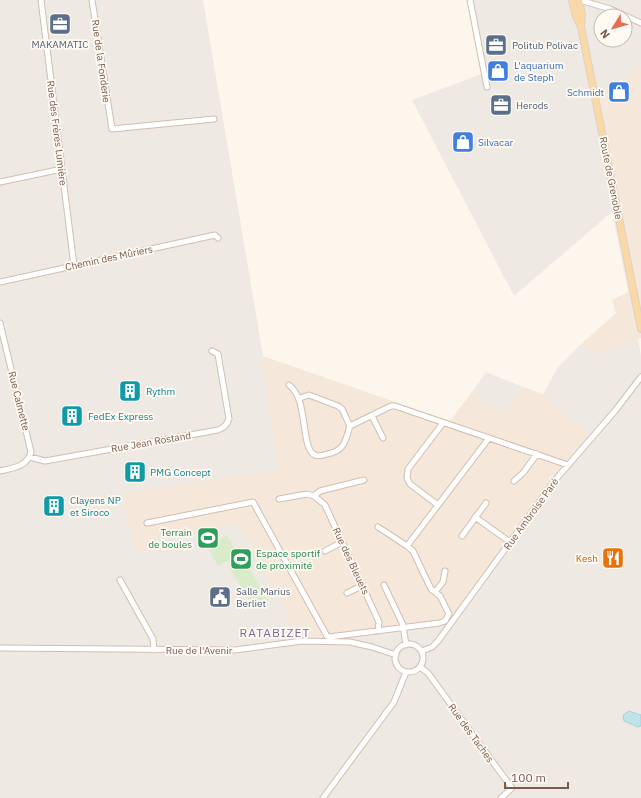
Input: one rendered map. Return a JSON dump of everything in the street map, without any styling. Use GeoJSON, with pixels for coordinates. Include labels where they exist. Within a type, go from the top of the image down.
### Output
{"type":"FeatureCollection","features":[{"type":"Feature","properties":{"kind":"main road","name":"Route de Grenoble"},"geometry":{"type":"LineString","coordinates":[[572,0],[576,16],[581,27],[641,329]]}},
{"type":"Feature","properties":{"kind":"main road","name":"Route de Grenoble"},"geometry":{"type":"LineString","coordinates":[[579,0],[582,15],[581,27]]}},
{"type":"Feature","properties":{"kind":"street","name":"Rue des Frères Lumière"},"geometry":{"type":"LineString","coordinates":[[41,0],[74,266]]}},
{"type":"Feature","properties":{"kind":"street","name":"Rue de la Fonderie"},"geometry":{"type":"LineString","coordinates":[[92,0],[112,129],[214,119]]}},
{"type":"Feature","properties":{"kind":"street"},"geometry":{"type":"LineString","coordinates":[[470,0],[487,87]]}},
{"type":"Feature","properties":{"kind":"street"},"geometry":{"type":"LineString","coordinates":[[579,0],[610,9],[641,23]]}},
{"type":"Feature","properties":{"kind":"street"},"geometry":{"type":"LineString","coordinates":[[0,182],[62,169]]}},
{"type":"Feature","properties":{"kind":"street","name":"Chemin des Mûriers"},"geometry":{"type":"LineString","coordinates":[[0,282],[215,235],[218,238]]}},
{"type":"Feature","properties":{"kind":"street","name":"Rue Calmette"},"geometry":{"type":"LineString","coordinates":[[0,323],[30,447],[30,457]]}},
{"type":"Feature","properties":{"kind":"street","name":"Rue Jean Rostand"},"geometry":{"type":"LineString","coordinates":[[30,457],[45,461],[224,428],[229,419],[218,354],[212,351]]}},
{"type":"Feature","properties":{"kind":"street","name":"Rue Ambroise Paré"},"geometry":{"type":"LineString","coordinates":[[422,651],[432,647],[438,642],[568,465],[615,411],[641,377]]}},
{"type":"Feature","properties":{"kind":"street"},"geometry":{"type":"LineString","coordinates":[[289,385],[295,389],[300,398],[309,449],[318,456],[340,451],[343,447],[350,426],[342,409],[309,395],[300,398]]}},
{"type":"Feature","properties":{"kind":"street"},"geometry":{"type":"LineString","coordinates":[[350,426],[391,406],[395,406],[568,465]]}},
{"type":"Feature","properties":{"kind":"street"},"geometry":{"type":"LineString","coordinates":[[372,416],[383,438]]}},
{"type":"Feature","properties":{"kind":"street"},"geometry":{"type":"LineString","coordinates":[[438,505],[410,484],[407,478],[408,469],[443,423]]}},
{"type":"Feature","properties":{"kind":"street"},"geometry":{"type":"LineString","coordinates":[[407,546],[489,438]]}},
{"type":"Feature","properties":{"kind":"street"},"geometry":{"type":"LineString","coordinates":[[514,481],[523,473],[537,454]]}},
{"type":"Feature","properties":{"kind":"street"},"geometry":{"type":"LineString","coordinates":[[0,471],[21,466],[30,457]]}},
{"type":"Feature","properties":{"kind":"street"},"geometry":{"type":"LineString","coordinates":[[279,499],[307,494],[314,496],[320,491],[364,480]]}},
{"type":"Feature","properties":{"kind":"street","name":"Rue des Bleuets"},"geometry":{"type":"LineString","coordinates":[[314,496],[325,505],[379,622],[378,631]]}},
{"type":"Feature","properties":{"kind":"street"},"geometry":{"type":"LineString","coordinates":[[147,523],[253,502],[327,636],[329,637],[404,628],[445,621],[449,614],[440,596],[431,589],[413,551],[378,527]]}},
{"type":"Feature","properties":{"kind":"street"},"geometry":{"type":"LineString","coordinates":[[462,536],[486,503]]}},
{"type":"Feature","properties":{"kind":"street"},"geometry":{"type":"LineString","coordinates":[[475,517],[510,542]]}},
{"type":"Feature","properties":{"kind":"street"},"geometry":{"type":"LineString","coordinates":[[325,550],[342,542]]}},
{"type":"Feature","properties":{"kind":"street"},"geometry":{"type":"LineString","coordinates":[[435,592],[443,582],[445,571]]}},
{"type":"Feature","properties":{"kind":"street"},"geometry":{"type":"LineString","coordinates":[[120,580],[153,639],[154,650]]}},
{"type":"Feature","properties":{"kind":"street"},"geometry":{"type":"LineString","coordinates":[[384,585],[404,628],[406,645]]}},
{"type":"Feature","properties":{"kind":"street"},"geometry":{"type":"LineString","coordinates":[[347,594],[362,586]]}},
{"type":"Feature","properties":{"kind":"street","name":"Rue de l'Avenir"},"geometry":{"type":"LineString","coordinates":[[0,648],[235,650],[302,641],[350,642],[396,655]]}},
{"type":"Feature","properties":{"kind":"street"},"geometry":{"type":"LineString","coordinates":[[406,645],[413,645],[422,651],[424,658],[420,667],[415,671],[406,672],[396,664],[396,655],[400,649],[406,645]]}},
{"type":"Feature","properties":{"kind":"street","name":"Rue des Taches"},"geometry":{"type":"LineString","coordinates":[[420,667],[428,673],[512,788],[501,798]]}},
{"type":"Feature","properties":{"kind":"street"},"geometry":{"type":"LineString","coordinates":[[323,798],[394,702],[406,672]]}},
{"type":"Feature","properties":{"kind":"shaded area"},"geometry":{"type":"Polygon","coordinates":[[[0,0],[203,0],[263,356],[261,358],[279,469],[121,494],[136,552],[161,551],[154,539],[238,524],[300,638],[453,624],[569,469],[568,461],[590,436],[543,394],[558,367],[580,345],[602,354],[638,339],[641,356],[641,798],[0,798],[0,0]]]}},
{"type":"Feature","properties":{"kind":"shaded area"},"geometry":{"type":"Polygon","coordinates":[[[468,0],[641,0],[641,68],[598,95],[615,184],[612,212],[514,296],[412,100],[482,74],[468,0]]]}},
{"type":"Feature","properties":{"kind":"shaded area"},"geometry":{"type":"Polygon","coordinates":[[[641,68],[641,338],[602,354],[580,345],[616,313],[612,300],[628,292],[612,212],[615,184],[598,95],[641,68]]]}},
{"type":"Feature","properties":{"kind":"shaded area"},"geometry":{"type":"Polygon","coordinates":[[[263,356],[450,421],[472,392],[486,405],[496,405],[507,412],[523,387],[543,394],[590,436],[568,461],[569,469],[453,624],[300,638],[238,524],[155,539],[162,551],[136,552],[121,494],[279,469],[261,358],[263,356]]]}},
{"type":"Feature","properties":{"kind":"shaded area"},"geometry":{"type":"Polygon","coordinates":[[[486,372],[523,387],[507,412],[496,405],[489,407],[472,392],[486,372]]]}},
{"type":"Feature","properties":{"kind":"green space"},"geometry":{"type":"Polygon","coordinates":[[[227,535],[238,555],[218,566],[207,546],[227,535]]]}},
{"type":"Feature","properties":{"kind":"green space"},"geometry":{"type":"Polygon","coordinates":[[[245,561],[269,601],[254,609],[230,569],[245,561]]]}},
{"type":"Feature","properties":{"kind":"water"},"geometry":{"type":"Polygon","coordinates":[[[629,711],[641,715],[641,726],[638,727],[624,721],[623,715],[629,711]]]}},
{"type":"Feature","properties":{"kind":"place","name":"MAKAMATIC"},"geometry":{"type":"Point","coordinates":[60,24]}},
{"type":"Feature","properties":{"kind":"place","name":"Politub Polivac"},"geometry":{"type":"Point","coordinates":[496,45]}},
{"type":"Feature","properties":{"kind":"place","name":"L'aquarium de Steph"},"geometry":{"type":"Point","coordinates":[498,71]}},
{"type":"Feature","properties":{"kind":"place","name":"Schmidt"},"geometry":{"type":"Point","coordinates":[619,92]}},
{"type":"Feature","properties":{"kind":"place","name":"Herods"},"geometry":{"type":"Point","coordinates":[501,105]}},
{"type":"Feature","properties":{"kind":"place","name":"Silvacar"},"geometry":{"type":"Point","coordinates":[463,142]}},
{"type":"Feature","properties":{"kind":"place","name":"Rythm"},"geometry":{"type":"Point","coordinates":[130,391]}},
{"type":"Feature","properties":{"kind":"place","name":"FedEx Express"},"geometry":{"type":"Point","coordinates":[72,416]}},
{"type":"Feature","properties":{"kind":"place","name":"PMG Concept"},"geometry":{"type":"Point","coordinates":[135,472]}},
{"type":"Feature","properties":{"kind":"place","name":"Clayens NP et Siroco"},"geometry":{"type":"Point","coordinates":[54,506]}},
{"type":"Feature","properties":{"kind":"place","name":"Terrain de boules"},"geometry":{"type":"Point","coordinates":[208,538]}},
{"type":"Feature","properties":{"kind":"place","name":"Kesh"},"geometry":{"type":"Point","coordinates":[613,558]}},
{"type":"Feature","properties":{"kind":"place","name":"Espace sportif de proximité"},"geometry":{"type":"Point","coordinates":[241,559]}},
{"type":"Feature","properties":{"kind":"place","name":"Salle Marius Berliet"},"geometry":{"type":"Point","coordinates":[220,597]}},
{"type":"Feature","properties":{"kind":"district","name":"RATABIZET"},"geometry":{"type":"Point","coordinates":[275,632]}}]}
